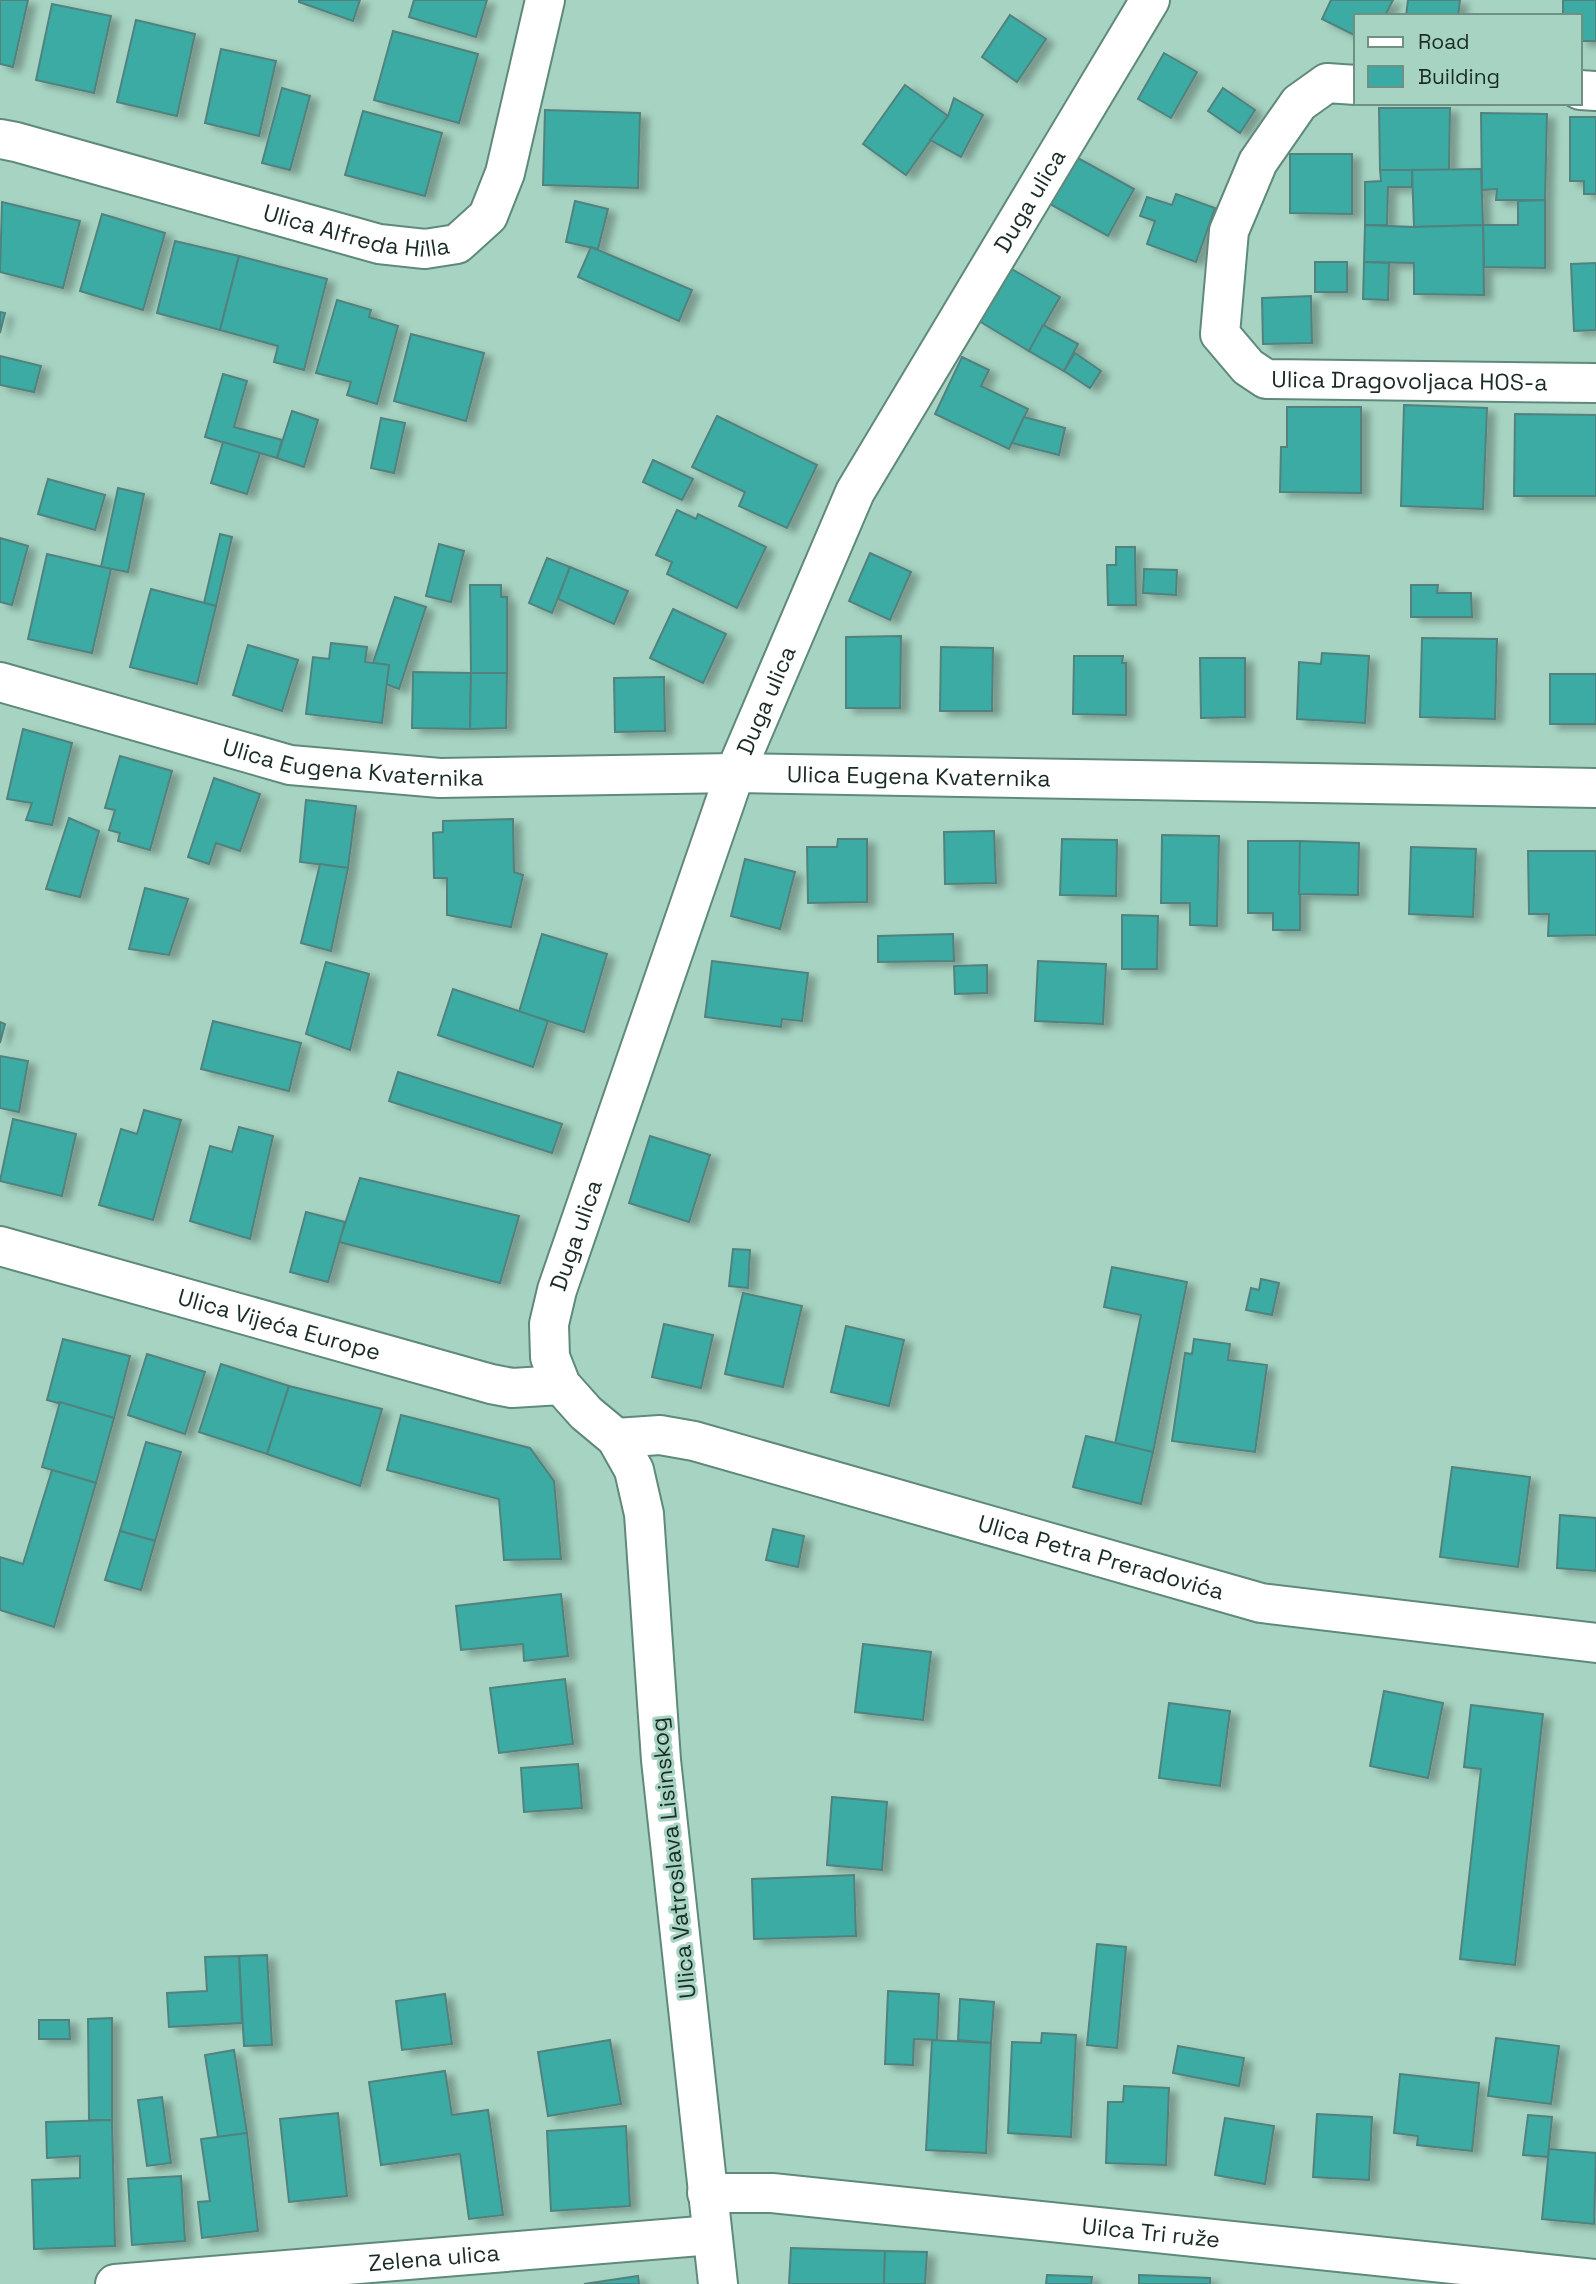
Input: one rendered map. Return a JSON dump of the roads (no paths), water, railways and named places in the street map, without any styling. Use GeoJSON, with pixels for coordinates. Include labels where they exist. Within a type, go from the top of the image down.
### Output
{"type":"FeatureCollection","features":[{"type":"Feature","properties":{"kind":"street","name":"Ulica Alfreda Hilla"},"geometry":{"type":"LineString","coordinates":[[0,139],[379,244],[425,249],[457,244],[488,216],[505,173],[545,0]]}},
{"type":"Feature","properties":{"kind":"street","name":"Duga ulica"},"geometry":{"type":"LineString","coordinates":[[616,1438],[586,1413],[561,1385],[550,1357],[549,1324],[557,1290],[734,773],[855,492],[1150,0]]}},
{"type":"Feature","properties":{"kind":"street","name":"Ulica Dragovoljaca HOS-a"},"geometry":{"type":"LineString","coordinates":[[1354,85],[1327,83],[1298,103],[1258,162],[1229,232],[1220,334],[1248,367],[1266,379],[1596,383]]}},
{"type":"Feature","properties":{"kind":"street","name":"Ulica Eugena Kvaternika"},"geometry":{"type":"LineString","coordinates":[[0,682],[290,765],[440,778],[734,773],[1596,788]]}},
{"type":"Feature","properties":{"kind":"street","name":"Ulica Vijeća Europe"},"geometry":{"type":"LineString","coordinates":[[0,1246],[491,1384],[512,1388],[561,1385]]}},
{"type":"Feature","properties":{"kind":"street","name":"Ulica Petra Preradovića"},"geometry":{"type":"LineString","coordinates":[[616,1438],[660,1435],[694,1441],[1261,1603],[1596,1643]]}},
{"type":"Feature","properties":{"kind":"street","name":"Ulica Vatroslava Lisinskog"},"geometry":{"type":"LineString","coordinates":[[616,1438],[635,1470],[644,1514],[661,1760],[718,2284]]}},
{"type":"Feature","properties":{"kind":"street","name":"Uilca Tri ruže"},"geometry":{"type":"LineString","coordinates":[[707,2193],[772,2193],[1596,2279]]}},
{"type":"Feature","properties":{"kind":"street","name":"Zelena ulica"},"geometry":{"type":"LineString","coordinates":[[114,2284],[712,2235]]}}]}
